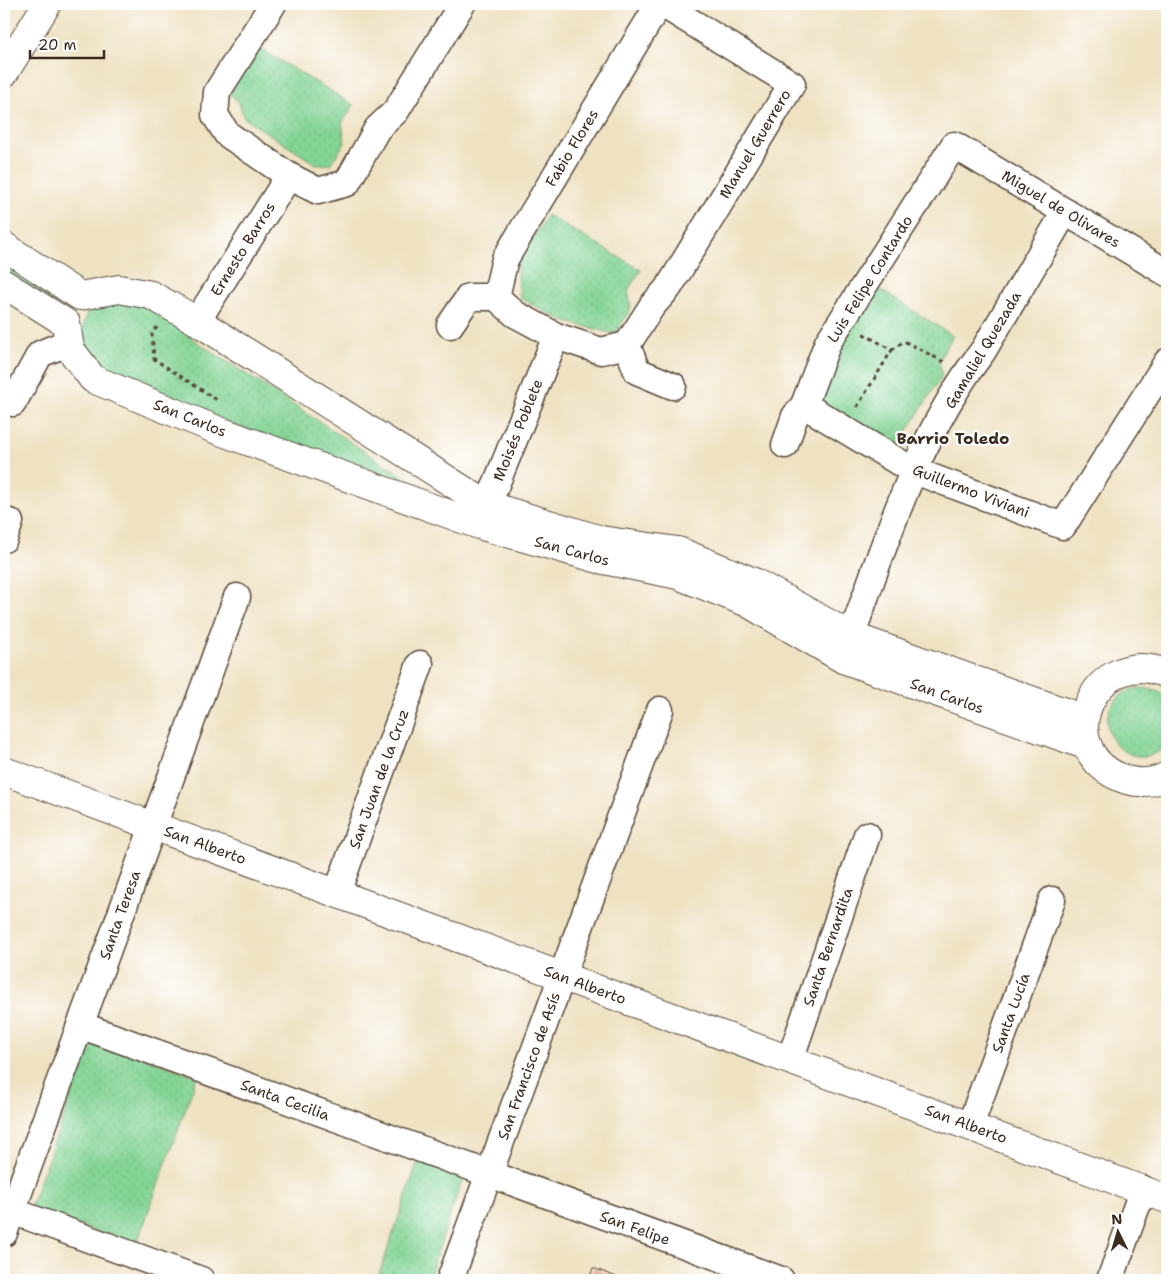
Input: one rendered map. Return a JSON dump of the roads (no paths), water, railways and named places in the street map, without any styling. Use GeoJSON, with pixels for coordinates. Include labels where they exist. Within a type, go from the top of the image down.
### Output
{"type":"FeatureCollection","features":[{"type":"Feature","properties":{"kind":"street"},"geometry":{"type":"LineString","coordinates":[[4,73],[47,4]]}},
{"type":"Feature","properties":{"kind":"street"},"geometry":{"type":"LineString","coordinates":[[273,4],[217,92],[215,114],[227,134],[289,176],[318,191],[347,183],[377,129],[396,110],[462,4]]}},
{"type":"Feature","properties":{"kind":"street","name":"Fabio Flores"},"geometry":{"type":"LineString","coordinates":[[496,297],[506,259],[660,4]]}},
{"type":"Feature","properties":{"kind":"street","name":"Manuel Guerrero"},"geometry":{"type":"LineString","coordinates":[[627,345],[652,306],[669,288],[792,84],[660,4]]}},
{"type":"Feature","properties":{"kind":"street","name":"Miguel de Olivares"},"geometry":{"type":"LineString","coordinates":[[954,145],[1167,273]]}},
{"type":"Feature","properties":{"kind":"street","name":"Luis Felipe Contardo"},"geometry":{"type":"LineString","coordinates":[[786,446],[795,416],[804,405],[828,342],[954,145]]}},
{"type":"Feature","properties":{"kind":"street","name":"Ernesto Barros"},"geometry":{"type":"LineString","coordinates":[[196,322],[289,176]]}},
{"type":"Feature","properties":{"kind":"street","name":"Gamaliel Quezada"},"geometry":{"type":"LineString","coordinates":[[847,647],[912,470],[969,370],[983,351],[1065,212]]}},
{"type":"Feature","properties":{"kind":"street"},"geometry":{"type":"LineString","coordinates":[[4,246],[80,296],[67,332],[40,354],[13,403]]}},
{"type":"Feature","properties":{"kind":"street","name":"San Carlos"},"geometry":{"type":"LineString","coordinates":[[4,284],[67,332],[70,349],[93,379],[216,430],[483,515],[601,540],[678,551],[756,583],[847,647],[1088,746]]}},
{"type":"Feature","properties":{"kind":"street","name":"San Carlos"},"geometry":{"type":"LineString","coordinates":[[80,296],[119,289],[151,295],[196,322],[483,515]]}},
{"type":"Feature","properties":{"kind":"street"},"geometry":{"type":"LineString","coordinates":[[450,325],[469,297],[496,297],[516,314],[556,336],[601,351],[627,345],[637,371],[672,386]]}},
{"type":"Feature","properties":{"kind":"street","name":"Moisés Poblete"},"geometry":{"type":"LineString","coordinates":[[483,515],[556,336]]}},
{"type":"Feature","properties":{"kind":"street","name":"Guillermo Viviani"},"geometry":{"type":"LineString","coordinates":[[804,405],[912,470],[1063,526],[1167,362]]}},
{"type":"Feature","properties":{"kind":"street","name":"Santa Teresa"},"geometry":{"type":"LineString","coordinates":[[8,1222],[237,597]]}},
{"type":"Feature","properties":{"kind":"street","name":"San Carlos"},"geometry":{"type":"LineString","coordinates":[[847,647],[1084,719]]}},
{"type":"Feature","properties":{"kind":"street","name":"San Juan de la Cruz"},"geometry":{"type":"LineString","coordinates":[[337,893],[420,664]]}},
{"type":"Feature","properties":{"kind":"street"},"geometry":{"type":"LineString","coordinates":[[1167,674],[1154,669],[1135,668],[1117,674],[1101,685],[1090,700],[1084,719],[1088,746],[1097,762],[1110,773],[1126,780],[1143,782],[1160,780],[1167,776]]}},
{"type":"Feature","properties":{"kind":"street","name":"San Francisco de Asís"},"geometry":{"type":"LineString","coordinates":[[450,1280],[660,710]]}},
{"type":"Feature","properties":{"kind":"street","name":"San Alberto"},"geometry":{"type":"LineString","coordinates":[[4,771],[970,1126],[1160,1193]]}},
{"type":"Feature","properties":{"kind":"street","name":"Santa Bernardita"},"geometry":{"type":"LineString","coordinates":[[790,1060],[866,835]]}},
{"type":"Feature","properties":{"kind":"street","name":"Santa Lucía"},"geometry":{"type":"LineString","coordinates":[[970,1126],[1052,900]]}},
{"type":"Feature","properties":{"kind":"street","name":"Santa Cecilia"},"geometry":{"type":"LineString","coordinates":[[80,1025],[489,1175]]}},
{"type":"Feature","properties":{"kind":"street","name":"San Felipe"},"geometry":{"type":"LineString","coordinates":[[489,1175],[781,1280]]}},
{"type":"Feature","properties":{"kind":"street"},"geometry":{"type":"LineString","coordinates":[[1110,1280],[1160,1193]]}},
{"type":"Feature","properties":{"kind":"street"},"geometry":{"type":"LineString","coordinates":[[8,1222],[201,1280]]}},
{"type":"Feature","properties":{"kind":"district","name":"Barrio Toledo"},"geometry":{"type":"Point","coordinates":[953,438]}}]}
